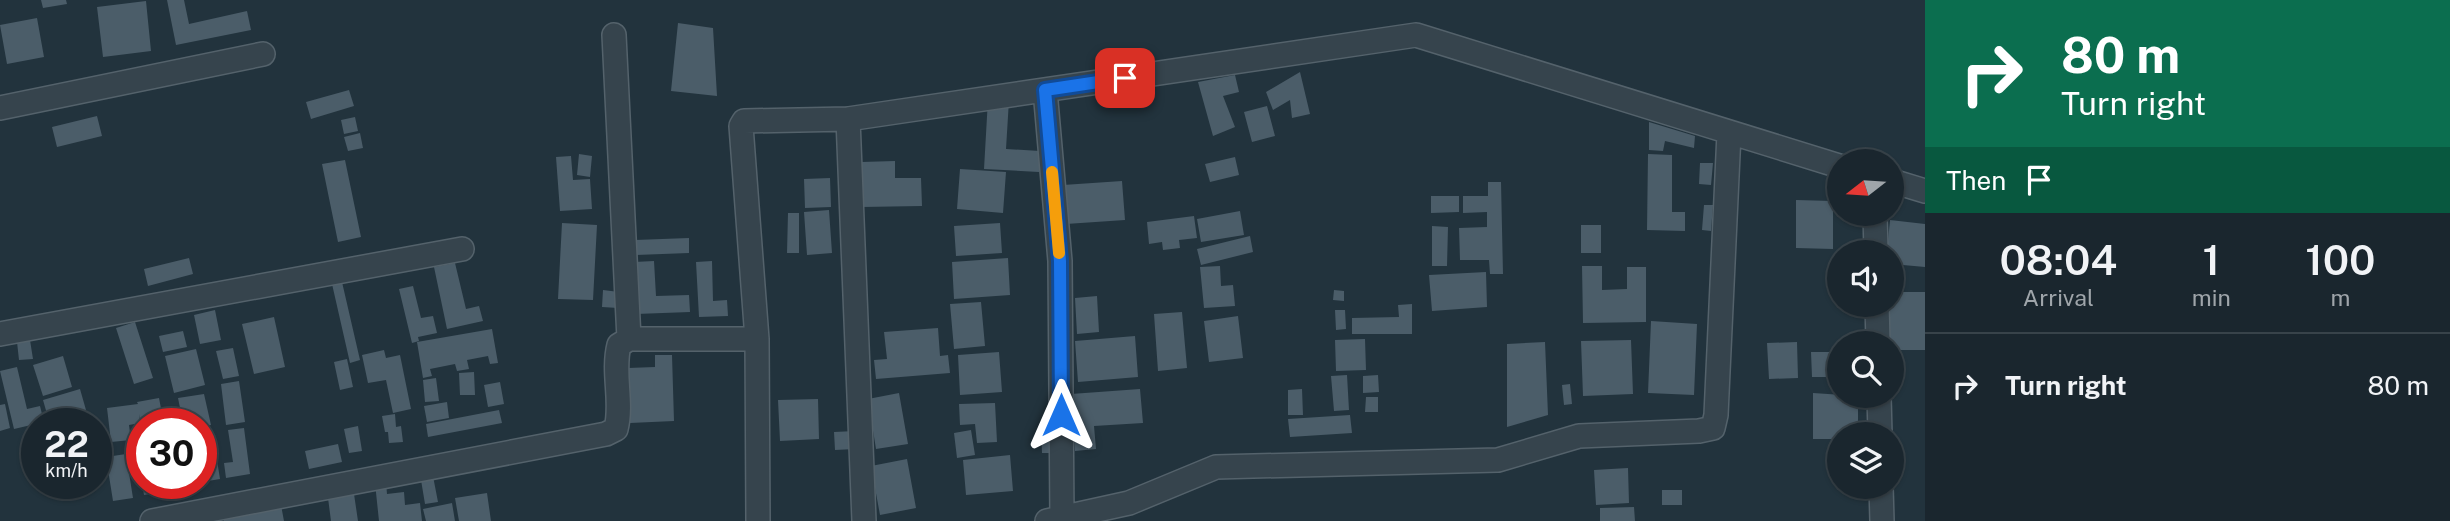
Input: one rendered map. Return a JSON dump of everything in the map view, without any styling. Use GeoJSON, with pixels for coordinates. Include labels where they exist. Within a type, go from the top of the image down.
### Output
{"type":"FeatureCollection","features":[{"type":"Feature","properties":{"kind":"street"},"geometry":{"type":"LineString","coordinates":[[614,35],[629,339]]}},
{"type":"Feature","properties":{"kind":"street"},"geometry":{"type":"LineString","coordinates":[[758,521],[757,340],[741,126],[744,121],[848,119],[1416,35],[1827,162]]}},
{"type":"Feature","properties":{"kind":"street"},"geometry":{"type":"LineString","coordinates":[[0,108],[263,54]]}},
{"type":"Feature","properties":{"kind":"street"},"geometry":{"type":"LineString","coordinates":[[1045,90],[1060,261],[1054,519],[1129,503],[1216,467],[1498,460],[1579,436],[1699,431],[1713,428],[1716,415],[1729,133]]}},
{"type":"Feature","properties":{"kind":"street"},"geometry":{"type":"LineString","coordinates":[[848,119],[864,521]]}},
{"type":"Feature","properties":{"kind":"street"},"geometry":{"type":"LineString","coordinates":[[1904,185],[1925,191]]}},
{"type":"Feature","properties":{"kind":"street"},"geometry":{"type":"LineString","coordinates":[[0,334],[462,249]]}},
{"type":"Feature","properties":{"kind":"street"},"geometry":{"type":"LineString","coordinates":[[152,521],[606,434],[616,429],[619,417],[616,355],[619,345],[629,339],[757,340]]}},
{"type":"Feature","properties":{"kind":"street"},"geometry":{"type":"LineString","coordinates":[[1881,499],[1882,521]]}},
{"type":"Feature","properties":{"kind":"building"},"geometry":{"type":"Polygon","coordinates":[[[41,0],[66,0],[67,4],[43,8],[41,0]]]}},
{"type":"Feature","properties":{"kind":"building"},"geometry":{"type":"Polygon","coordinates":[[[167,0],[184,0],[189,24],[247,11],[251,30],[176,45],[167,0]]]}},
{"type":"Feature","properties":{"kind":"building"},"geometry":{"type":"Polygon","coordinates":[[[146,1],[151,51],[103,57],[97,7],[146,1]]]}},
{"type":"Feature","properties":{"kind":"building"},"geometry":{"type":"Polygon","coordinates":[[[37,18],[44,57],[7,64],[0,25],[37,18]]]}},
{"type":"Feature","properties":{"kind":"building"},"geometry":{"type":"Polygon","coordinates":[[[678,23],[713,28],[717,96],[671,91],[678,23]]]}},
{"type":"Feature","properties":{"kind":"building"},"geometry":{"type":"Polygon","coordinates":[[[1300,72],[1310,114],[1292,118],[1290,100],[1273,110],[1266,92],[1300,72]]]}},
{"type":"Feature","properties":{"kind":"building"},"geometry":{"type":"Polygon","coordinates":[[[1235,75],[1239,92],[1223,96],[1235,127],[1213,136],[1198,82],[1235,75]]]}},
{"type":"Feature","properties":{"kind":"building"},"geometry":{"type":"Polygon","coordinates":[[[349,90],[354,106],[311,119],[306,102],[349,90]]]}},
{"type":"Feature","properties":{"kind":"building"},"geometry":{"type":"Polygon","coordinates":[[[988,99],[1009,100],[1006,149],[1040,151],[1039,172],[984,169],[988,99]]]}},
{"type":"Feature","properties":{"kind":"building"},"geometry":{"type":"Polygon","coordinates":[[[1267,106],[1275,136],[1252,142],[1244,112],[1267,106]]]}},
{"type":"Feature","properties":{"kind":"building"},"geometry":{"type":"Polygon","coordinates":[[[97,116],[102,136],[57,147],[52,127],[97,116]]]}},
{"type":"Feature","properties":{"kind":"building"},"geometry":{"type":"Polygon","coordinates":[[[355,117],[358,131],[344,134],[341,120],[355,117]]]}},
{"type":"Feature","properties":{"kind":"building"},"geometry":{"type":"Polygon","coordinates":[[[1649,122],[1695,136],[1694,148],[1665,141],[1663,151],[1649,150],[1649,122]]]}},
{"type":"Feature","properties":{"kind":"building"},"geometry":{"type":"Polygon","coordinates":[[[360,133],[363,148],[348,151],[344,137],[360,133]]]}},
{"type":"Feature","properties":{"kind":"building"},"geometry":{"type":"Polygon","coordinates":[[[579,154],[592,156],[590,177],[577,175],[579,154]]]}},
{"type":"Feature","properties":{"kind":"building"},"geometry":{"type":"Polygon","coordinates":[[[1648,154],[1672,155],[1672,212],[1685,212],[1685,231],[1647,230],[1648,154]]]}},
{"type":"Feature","properties":{"kind":"building"},"geometry":{"type":"Polygon","coordinates":[[[571,156],[573,180],[590,179],[592,209],[560,211],[556,157],[571,156]]]}},
{"type":"Feature","properties":{"kind":"building"},"geometry":{"type":"Polygon","coordinates":[[[1235,157],[1239,175],[1210,182],[1205,164],[1235,157]]]}},
{"type":"Feature","properties":{"kind":"building"},"geometry":{"type":"Polygon","coordinates":[[[345,160],[361,237],[338,242],[322,164],[345,160]]]}},
{"type":"Feature","properties":{"kind":"building"},"geometry":{"type":"Polygon","coordinates":[[[895,161],[895,178],[921,178],[922,206],[862,207],[861,162],[895,161]]]}},
{"type":"Feature","properties":{"kind":"building"},"geometry":{"type":"Polygon","coordinates":[[[1700,163],[1713,163],[1711,185],[1699,184],[1700,163]]]}},
{"type":"Feature","properties":{"kind":"building"},"geometry":{"type":"Polygon","coordinates":[[[960,169],[1006,172],[1003,213],[957,209],[960,169]]]}},
{"type":"Feature","properties":{"kind":"building"},"geometry":{"type":"Polygon","coordinates":[[[830,178],[831,207],[805,208],[804,179],[830,178]]]}},
{"type":"Feature","properties":{"kind":"building"},"geometry":{"type":"Polygon","coordinates":[[[1122,181],[1125,220],[1066,224],[1063,185],[1122,181]]]}},
{"type":"Feature","properties":{"kind":"building"},"geometry":{"type":"Polygon","coordinates":[[[1488,182],[1501,182],[1503,274],[1490,274],[1489,260],[1460,260],[1459,228],[1487,227],[1487,212],[1463,213],[1463,196],[1488,196],[1488,182]]]}},
{"type":"Feature","properties":{"kind":"building"},"geometry":{"type":"Polygon","coordinates":[[[1431,196],[1459,196],[1459,212],[1431,213],[1431,196]]]}},
{"type":"Feature","properties":{"kind":"building"},"geometry":{"type":"Polygon","coordinates":[[[1796,200],[1827,201],[1827,226],[1833,226],[1833,240],[1827,240],[1827,249],[1796,248],[1796,200]]]}},
{"type":"Feature","properties":{"kind":"building"},"geometry":{"type":"Polygon","coordinates":[[[1704,205],[1713,205],[1711,231],[1702,230],[1704,205]]]}},
{"type":"Feature","properties":{"kind":"building"},"geometry":{"type":"Polygon","coordinates":[[[829,210],[832,253],[807,255],[804,212],[829,210]]]}},
{"type":"Feature","properties":{"kind":"building"},"geometry":{"type":"Polygon","coordinates":[[[1240,211],[1244,235],[1201,242],[1197,219],[1240,211]]]}},
{"type":"Feature","properties":{"kind":"building"},"geometry":{"type":"Polygon","coordinates":[[[788,213],[799,213],[799,253],[787,253],[788,213]]]}},
{"type":"Feature","properties":{"kind":"building"},"geometry":{"type":"Polygon","coordinates":[[[1194,216],[1197,238],[1179,240],[1180,248],[1163,250],[1162,242],[1149,244],[1147,222],[1194,216]]]}},
{"type":"Feature","properties":{"kind":"building"},"geometry":{"type":"Polygon","coordinates":[[[1904,222],[1925,224],[1925,267],[1904,265],[1904,240],[1888,240],[1889,226],[1904,226],[1904,222]]]}},
{"type":"Feature","properties":{"kind":"building"},"geometry":{"type":"Polygon","coordinates":[[[562,223],[597,225],[593,300],[558,299],[562,223]]]}},
{"type":"Feature","properties":{"kind":"building"},"geometry":{"type":"Polygon","coordinates":[[[1000,223],[1002,253],[956,256],[954,226],[1000,223]]]}},
{"type":"Feature","properties":{"kind":"building"},"geometry":{"type":"Polygon","coordinates":[[[1581,225],[1601,225],[1601,253],[1581,253],[1581,225]]]}},
{"type":"Feature","properties":{"kind":"building"},"geometry":{"type":"Polygon","coordinates":[[[1432,226],[1448,227],[1447,266],[1432,266],[1432,226]]]}},
{"type":"Feature","properties":{"kind":"building"},"geometry":{"type":"Polygon","coordinates":[[[1250,236],[1253,252],[1201,265],[1197,249],[1250,236]]]}},
{"type":"Feature","properties":{"kind":"building"},"geometry":{"type":"Polygon","coordinates":[[[689,238],[689,253],[636,255],[635,240],[689,238]]]}},
{"type":"Feature","properties":{"kind":"building"},"geometry":{"type":"Polygon","coordinates":[[[189,258],[193,274],[148,286],[144,269],[189,258]]]}},
{"type":"Feature","properties":{"kind":"building"},"geometry":{"type":"Polygon","coordinates":[[[1008,258],[1010,295],[954,299],[952,262],[1008,258]]]}},
{"type":"Feature","properties":{"kind":"building"},"geometry":{"type":"Polygon","coordinates":[[[654,261],[656,296],[689,295],[690,312],[636,314],[634,262],[654,261]]]}},
{"type":"Feature","properties":{"kind":"building"},"geometry":{"type":"Polygon","coordinates":[[[712,261],[713,301],[727,300],[728,316],[699,317],[696,262],[712,261]]]}},
{"type":"Feature","properties":{"kind":"building"},"geometry":{"type":"Polygon","coordinates":[[[455,263],[466,309],[479,306],[483,321],[447,329],[434,267],[455,263]]]}},
{"type":"Feature","properties":{"kind":"building"},"geometry":{"type":"Polygon","coordinates":[[[1220,266],[1221,286],[1233,285],[1235,306],[1204,308],[1200,267],[1220,266]]]}},
{"type":"Feature","properties":{"kind":"building"},"geometry":{"type":"Polygon","coordinates":[[[1582,266],[1602,266],[1602,290],[1627,289],[1627,267],[1646,267],[1646,322],[1583,323],[1582,266]]]}},
{"type":"Feature","properties":{"kind":"building"},"geometry":{"type":"Polygon","coordinates":[[[1486,272],[1487,307],[1432,311],[1429,275],[1486,272]]]}},
{"type":"Feature","properties":{"kind":"building"},"geometry":{"type":"Polygon","coordinates":[[[342,282],[360,360],[350,363],[332,284],[342,282]]]}},
{"type":"Feature","properties":{"kind":"building"},"geometry":{"type":"Polygon","coordinates":[[[413,286],[421,318],[433,316],[437,333],[418,337],[419,341],[412,343],[399,289],[413,286]]]}},
{"type":"Feature","properties":{"kind":"building"},"geometry":{"type":"Polygon","coordinates":[[[603,290],[619,292],[618,308],[602,307],[603,290]]]}},
{"type":"Feature","properties":{"kind":"building"},"geometry":{"type":"Polygon","coordinates":[[[1334,290],[1344,291],[1344,301],[1333,300],[1334,290]]]}},
{"type":"Feature","properties":{"kind":"building"},"geometry":{"type":"Polygon","coordinates":[[[1904,292],[1925,292],[1925,350],[1904,350],[1904,331],[1883,331],[1882,317],[1904,317],[1904,292]]]}},
{"type":"Feature","properties":{"kind":"building"},"geometry":{"type":"Polygon","coordinates":[[[1097,296],[1099,332],[1077,334],[1075,298],[1097,296]]]}},
{"type":"Feature","properties":{"kind":"building"},"geometry":{"type":"Polygon","coordinates":[[[981,302],[985,346],[954,349],[950,304],[981,302]]]}},
{"type":"Feature","properties":{"kind":"building"},"geometry":{"type":"Polygon","coordinates":[[[1412,304],[1412,334],[1352,334],[1352,318],[1399,317],[1398,305],[1412,304]]]}},
{"type":"Feature","properties":{"kind":"building"},"geometry":{"type":"Polygon","coordinates":[[[215,310],[221,340],[200,344],[194,315],[215,310]]]}},
{"type":"Feature","properties":{"kind":"building"},"geometry":{"type":"Polygon","coordinates":[[[1335,310],[1345,310],[1346,329],[1336,330],[1335,310]]]}},
{"type":"Feature","properties":{"kind":"building"},"geometry":{"type":"Polygon","coordinates":[[[1182,312],[1187,368],[1158,371],[1154,314],[1182,312]]]}},
{"type":"Feature","properties":{"kind":"building"},"geometry":{"type":"Polygon","coordinates":[[[1238,316],[1243,358],[1209,362],[1204,321],[1238,316]]]}},
{"type":"Feature","properties":{"kind":"building"},"geometry":{"type":"Polygon","coordinates":[[[274,317],[285,367],[254,374],[242,324],[274,317]]]}},
{"type":"Feature","properties":{"kind":"building"},"geometry":{"type":"Polygon","coordinates":[[[1651,321],[1697,324],[1694,395],[1648,393],[1651,321]]]}},
{"type":"Feature","properties":{"kind":"building"},"geometry":{"type":"Polygon","coordinates":[[[135,322],[153,378],[134,384],[116,328],[135,322]]]}},
{"type":"Feature","properties":{"kind":"building"},"geometry":{"type":"Polygon","coordinates":[[[938,328],[940,356],[948,355],[950,373],[876,379],[874,360],[887,359],[884,332],[938,328]]]}},
{"type":"Feature","properties":{"kind":"building"},"geometry":{"type":"Polygon","coordinates":[[[492,329],[498,363],[490,364],[488,356],[467,360],[469,369],[457,371],[455,364],[430,369],[432,376],[423,378],[417,342],[492,329]]]}},
{"type":"Feature","properties":{"kind":"building"},"geometry":{"type":"Polygon","coordinates":[[[183,331],[187,347],[163,352],[159,336],[183,331]]]}},
{"type":"Feature","properties":{"kind":"building"},"geometry":{"type":"Polygon","coordinates":[[[1135,336],[1138,377],[1078,382],[1075,341],[1135,336]]]}},
{"type":"Feature","properties":{"kind":"building"},"geometry":{"type":"Polygon","coordinates":[[[1365,339],[1366,370],[1336,371],[1335,340],[1365,339]]]}},
{"type":"Feature","properties":{"kind":"building"},"geometry":{"type":"Polygon","coordinates":[[[30,340],[33,359],[19,360],[17,342],[30,340]]]}},
{"type":"Feature","properties":{"kind":"building"},"geometry":{"type":"Polygon","coordinates":[[[1631,340],[1633,394],[1583,396],[1581,341],[1631,340]]]}},
{"type":"Feature","properties":{"kind":"building"},"geometry":{"type":"Polygon","coordinates":[[[1545,342],[1548,415],[1507,427],[1507,344],[1545,342]]]}},
{"type":"Feature","properties":{"kind":"building"},"geometry":{"type":"Polygon","coordinates":[[[1797,342],[1798,378],[1769,379],[1767,343],[1797,342]]]}},
{"type":"Feature","properties":{"kind":"building"},"geometry":{"type":"Polygon","coordinates":[[[233,348],[239,376],[223,379],[216,351],[233,348]]]}},
{"type":"Feature","properties":{"kind":"building"},"geometry":{"type":"Polygon","coordinates":[[[196,349],[205,385],[174,393],[165,356],[196,349]]]}},
{"type":"Feature","properties":{"kind":"building"},"geometry":{"type":"Polygon","coordinates":[[[384,350],[386,358],[400,355],[411,409],[393,413],[386,380],[368,383],[362,355],[384,350]]]}},
{"type":"Feature","properties":{"kind":"building"},"geometry":{"type":"Polygon","coordinates":[[[999,352],[1002,392],[960,395],[958,355],[999,352]]]}},
{"type":"Feature","properties":{"kind":"building"},"geometry":{"type":"Polygon","coordinates":[[[1811,352],[1827,352],[1827,377],[1812,377],[1811,352]]]}},
{"type":"Feature","properties":{"kind":"building"},"geometry":{"type":"Polygon","coordinates":[[[655,355],[672,355],[674,421],[630,423],[628,368],[655,367],[655,355]]]}},
{"type":"Feature","properties":{"kind":"building"},"geometry":{"type":"Polygon","coordinates":[[[63,356],[72,387],[43,396],[33,365],[63,356]]]}},
{"type":"Feature","properties":{"kind":"building"},"geometry":{"type":"Polygon","coordinates":[[[347,359],[353,387],[340,390],[334,362],[347,359]]]}},
{"type":"Feature","properties":{"kind":"building"},"geometry":{"type":"Polygon","coordinates":[[[17,367],[27,408],[21,408],[21,427],[14,429],[0,371],[17,367]]]}},
{"type":"Feature","properties":{"kind":"building"},"geometry":{"type":"Polygon","coordinates":[[[474,372],[475,395],[460,395],[459,373],[474,372]]]}},
{"type":"Feature","properties":{"kind":"building"},"geometry":{"type":"Polygon","coordinates":[[[1347,375],[1349,410],[1334,411],[1331,376],[1347,375]]]}},
{"type":"Feature","properties":{"kind":"building"},"geometry":{"type":"Polygon","coordinates":[[[1378,375],[1379,392],[1363,393],[1363,376],[1378,375]]]}},
{"type":"Feature","properties":{"kind":"building"},"geometry":{"type":"Polygon","coordinates":[[[436,378],[439,401],[425,402],[423,380],[436,378]]]}},
{"type":"Feature","properties":{"kind":"building"},"geometry":{"type":"Polygon","coordinates":[[[239,381],[245,422],[226,425],[221,384],[239,381]]]}},
{"type":"Feature","properties":{"kind":"building"},"geometry":{"type":"Polygon","coordinates":[[[500,382],[504,404],[488,407],[484,385],[500,382]]]}},
{"type":"Feature","properties":{"kind":"building"},"geometry":{"type":"Polygon","coordinates":[[[1570,384],[1572,404],[1564,405],[1562,385],[1570,384]]]}},
{"type":"Feature","properties":{"kind":"building"},"geometry":{"type":"Polygon","coordinates":[[[80,389],[85,408],[45,408],[43,400],[80,389]]]}},
{"type":"Feature","properties":{"kind":"building"},"geometry":{"type":"Polygon","coordinates":[[[1140,389],[1143,423],[1094,426],[1096,449],[1075,451],[1071,394],[1140,389]]]}},
{"type":"Feature","properties":{"kind":"building"},"geometry":{"type":"Polygon","coordinates":[[[1302,389],[1303,415],[1288,415],[1288,390],[1302,389]]]}},
{"type":"Feature","properties":{"kind":"building"},"geometry":{"type":"Polygon","coordinates":[[[899,393],[908,444],[876,449],[868,399],[899,393]]]}},
{"type":"Feature","properties":{"kind":"building"},"geometry":{"type":"Polygon","coordinates":[[[1813,393],[1827,394],[1827,408],[1858,408],[1858,422],[1827,422],[1827,439],[1813,439],[1813,393]]]}},
{"type":"Feature","properties":{"kind":"building"},"geometry":{"type":"Polygon","coordinates":[[[204,394],[207,408],[180,408],[178,398],[204,394]]]}},
{"type":"Feature","properties":{"kind":"building"},"geometry":{"type":"Polygon","coordinates":[[[1366,397],[1378,397],[1378,412],[1365,412],[1366,397]]]}},
{"type":"Feature","properties":{"kind":"building"},"geometry":{"type":"Polygon","coordinates":[[[159,398],[161,408],[126,408],[126,440],[112,442],[112,408],[107,408],[138,404],[137,402],[159,398]]]}},
{"type":"Feature","properties":{"kind":"building"},"geometry":{"type":"Polygon","coordinates":[[[818,399],[819,439],[780,441],[778,400],[818,399]]]}},
{"type":"Feature","properties":{"kind":"building"},"geometry":{"type":"Polygon","coordinates":[[[447,402],[449,418],[427,422],[424,406],[447,402]]]}},
{"type":"Feature","properties":{"kind":"building"},"geometry":{"type":"Polygon","coordinates":[[[995,403],[997,442],[977,443],[975,424],[960,425],[959,404],[995,403]]]}},
{"type":"Feature","properties":{"kind":"building"},"geometry":{"type":"Polygon","coordinates":[[[5,404],[10,428],[0,431],[0,405],[5,404]]]}},
{"type":"Feature","properties":{"kind":"building"},"geometry":{"type":"Polygon","coordinates":[[[499,410],[502,423],[428,437],[426,424],[499,410]]]}},
{"type":"Feature","properties":{"kind":"building"},"geometry":{"type":"Polygon","coordinates":[[[395,414],[396,427],[401,426],[403,442],[389,443],[382,416],[395,414]]]}},
{"type":"Feature","properties":{"kind":"building"},"geometry":{"type":"Polygon","coordinates":[[[1350,415],[1352,433],[1290,437],[1288,419],[1350,415]]]}},
{"type":"Feature","properties":{"kind":"building"},"geometry":{"type":"Polygon","coordinates":[[[358,426],[362,451],[349,453],[344,429],[358,426]]]}},
{"type":"Feature","properties":{"kind":"building"},"geometry":{"type":"Polygon","coordinates":[[[1049,426],[1051,453],[1042,453],[1041,427],[1049,426]]]}},
{"type":"Feature","properties":{"kind":"building"},"geometry":{"type":"Polygon","coordinates":[[[244,428],[250,474],[226,478],[224,463],[233,462],[228,430],[244,428]]]}},
{"type":"Feature","properties":{"kind":"building"},"geometry":{"type":"Polygon","coordinates":[[[971,430],[975,455],[957,458],[954,433],[971,430]]]}},
{"type":"Feature","properties":{"kind":"building"},"geometry":{"type":"Polygon","coordinates":[[[855,431],[855,449],[835,450],[834,432],[855,431]]]}},
{"type":"Feature","properties":{"kind":"building"},"geometry":{"type":"Polygon","coordinates":[[[338,444],[342,462],[309,469],[305,451],[338,444]]]}},
{"type":"Feature","properties":{"kind":"building"},"geometry":{"type":"Polygon","coordinates":[[[126,454],[126,499],[113,501],[112,456],[126,454]]]}},
{"type":"Feature","properties":{"kind":"building"},"geometry":{"type":"Polygon","coordinates":[[[1010,455],[1013,491],[966,495],[963,460],[1010,455]]]}},
{"type":"Feature","properties":{"kind":"building"},"geometry":{"type":"Polygon","coordinates":[[[907,459],[916,508],[880,515],[871,466],[907,459]]]}},
{"type":"Feature","properties":{"kind":"building"},"geometry":{"type":"Polygon","coordinates":[[[1628,468],[1629,503],[1596,505],[1594,470],[1628,468]]]}},
{"type":"Feature","properties":{"kind":"building"},"geometry":{"type":"Polygon","coordinates":[[[432,471],[438,502],[425,504],[420,474],[432,471]]]}},
{"type":"Feature","properties":{"kind":"building"},"geometry":{"type":"Polygon","coordinates":[[[386,482],[387,494],[404,492],[405,505],[420,503],[422,521],[379,521],[375,483],[386,482]]]}},
{"type":"Feature","properties":{"kind":"building"},"geometry":{"type":"Polygon","coordinates":[[[1662,490],[1682,490],[1682,505],[1662,505],[1662,490]]]}},
{"type":"Feature","properties":{"kind":"building"},"geometry":{"type":"Polygon","coordinates":[[[487,493],[491,521],[459,521],[455,498],[487,493]]]}},
{"type":"Feature","properties":{"kind":"building"},"geometry":{"type":"Polygon","coordinates":[[[354,494],[358,521],[331,521],[328,498],[354,494]]]}},
{"type":"Feature","properties":{"kind":"building"},"geometry":{"type":"Polygon","coordinates":[[[452,503],[455,521],[426,521],[423,509],[452,503]]]}},
{"type":"Feature","properties":{"kind":"building"},"geometry":{"type":"Polygon","coordinates":[[[281,505],[284,521],[224,521],[223,516],[281,505]]]}},
{"type":"Feature","properties":{"kind":"building"},"geometry":{"type":"Polygon","coordinates":[[[1634,507],[1635,521],[1600,521],[1600,508],[1634,507]]]}},
{"type":"Feature","properties":{"kind":"slow traffic"},"geometry":{"type":"LineString","coordinates":[[1052,172],[1059,253]]}},
{"type":"Feature","properties":{"kind":"route"},"geometry":{"type":"LineString","coordinates":[[1061,415],[1060,261],[1045,90],[1125,78]]}}]}
